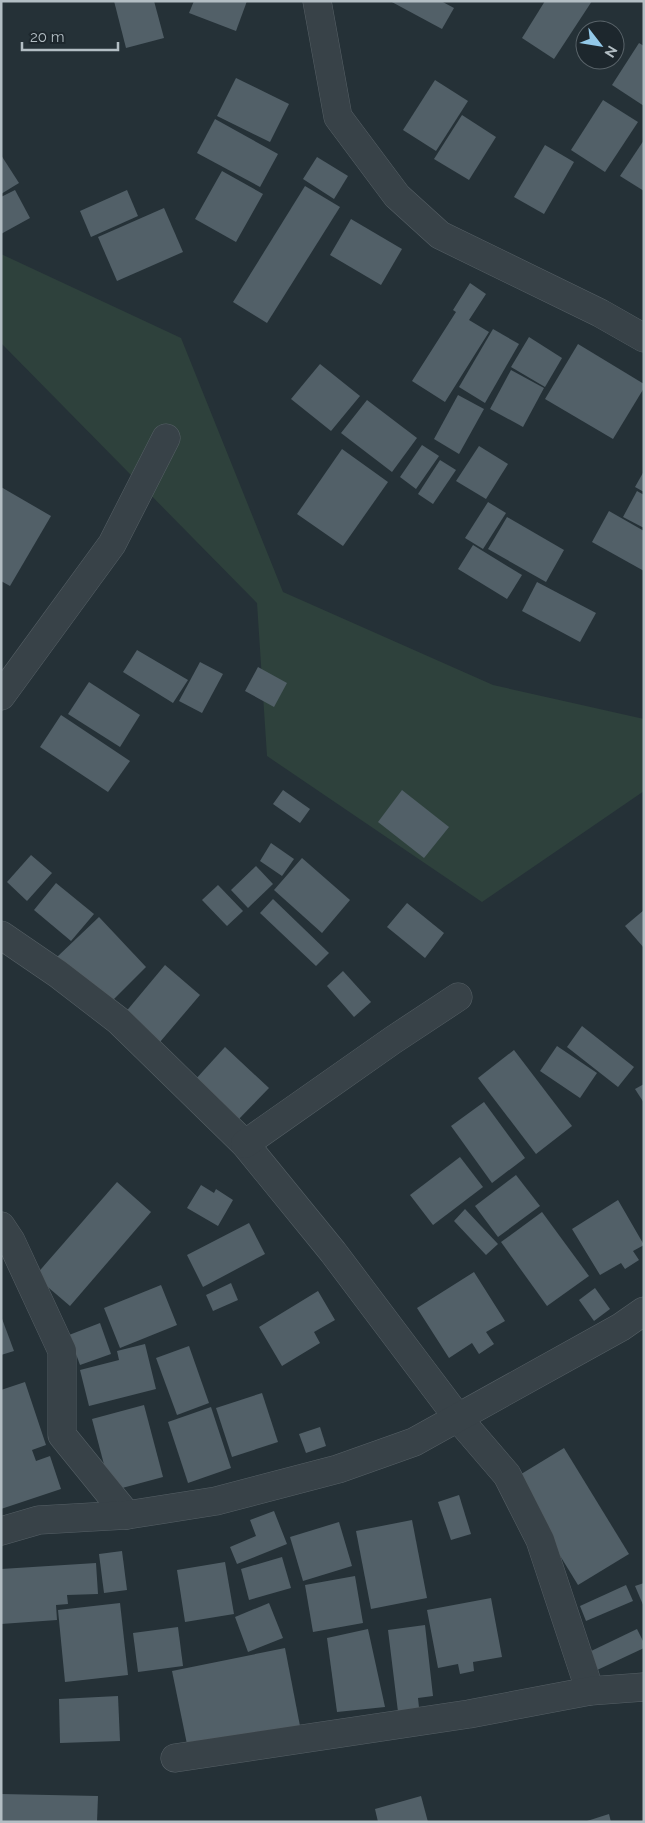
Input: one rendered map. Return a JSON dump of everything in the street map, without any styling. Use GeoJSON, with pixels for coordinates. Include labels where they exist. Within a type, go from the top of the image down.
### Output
{"type":"FeatureCollection","features":[{"type":"Feature","properties":{"kind":"street"},"geometry":{"type":"LineString","coordinates":[[317,1],[338,117],[397,196],[440,235],[600,313],[644,338]]}},
{"type":"Feature","properties":{"kind":"street"},"geometry":{"type":"LineString","coordinates":[[1,696],[112,544],[166,438]]}},
{"type":"Feature","properties":{"kind":"street"},"geometry":{"type":"LineString","coordinates":[[1,935],[58,974],[119,1021],[245,1144],[333,1252],[458,1418],[506,1475],[540,1540],[590,1691]]}},
{"type":"Feature","properties":{"kind":"street"},"geometry":{"type":"LineString","coordinates":[[245,1144],[393,1040],[458,997]]}},
{"type":"Feature","properties":{"kind":"street"},"geometry":{"type":"LineString","coordinates":[[1,1226],[11,1241],[62,1351],[62,1435],[126,1515]]}},
{"type":"Feature","properties":{"kind":"street"},"geometry":{"type":"LineString","coordinates":[[1,1531],[39,1520],[126,1515],[216,1501],[338,1469],[414,1442],[621,1327],[644,1311]]}},
{"type":"Feature","properties":{"kind":"street"},"geometry":{"type":"LineString","coordinates":[[175,1758],[469,1714],[590,1691],[644,1687]]}},
{"type":"Feature","properties":{"kind":"green space"},"geometry":{"type":"Polygon","coordinates":[[[1,254],[181,338],[283,592],[493,685],[644,719],[644,791],[482,902],[267,756],[257,603],[1,343],[1,254]]]}},
{"type":"Feature","properties":{"kind":"building"},"geometry":{"type":"Polygon","coordinates":[[[114,1],[154,1],[164,38],[126,48],[114,1]]]}},
{"type":"Feature","properties":{"kind":"building"},"geometry":{"type":"Polygon","coordinates":[[[194,1],[247,1],[236,31],[189,13],[194,1]]]}},
{"type":"Feature","properties":{"kind":"building"},"geometry":{"type":"Polygon","coordinates":[[[390,1],[441,1],[454,8],[442,29],[390,1]]]}},
{"type":"Feature","properties":{"kind":"building"},"geometry":{"type":"Polygon","coordinates":[[[545,1],[592,1],[580,20],[575,20],[575,27],[554,59],[522,38],[545,1]]]}},
{"type":"Feature","properties":{"kind":"building"},"geometry":{"type":"Polygon","coordinates":[[[639,43],[644,46],[644,106],[612,85],[622,70],[625,70],[625,65],[639,43]]]}},
{"type":"Feature","properties":{"kind":"building"},"geometry":{"type":"Polygon","coordinates":[[[236,78],[289,104],[270,142],[217,116],[236,78]]]}},
{"type":"Feature","properties":{"kind":"building"},"geometry":{"type":"Polygon","coordinates":[[[435,80],[468,101],[436,151],[403,130],[435,80]]]}},
{"type":"Feature","properties":{"kind":"building"},"geometry":{"type":"Polygon","coordinates":[[[603,100],[638,122],[605,172],[571,150],[603,100]]]}},
{"type":"Feature","properties":{"kind":"building"},"geometry":{"type":"Polygon","coordinates":[[[462,115],[496,137],[469,180],[434,159],[462,115]]]}},
{"type":"Feature","properties":{"kind":"building"},"geometry":{"type":"Polygon","coordinates":[[[215,119],[278,154],[260,187],[197,153],[215,119]]]}},
{"type":"Feature","properties":{"kind":"building"},"geometry":{"type":"Polygon","coordinates":[[[644,140],[644,191],[620,176],[644,140]]]}},
{"type":"Feature","properties":{"kind":"building"},"geometry":{"type":"Polygon","coordinates":[[[545,145],[574,162],[544,214],[514,197],[545,145]]]}},
{"type":"Feature","properties":{"kind":"building"},"geometry":{"type":"Polygon","coordinates":[[[1,155],[19,183],[1,194],[1,155]]]}},
{"type":"Feature","properties":{"kind":"building"},"geometry":{"type":"Polygon","coordinates":[[[317,157],[348,176],[334,199],[303,179],[317,157]]]}},
{"type":"Feature","properties":{"kind":"building"},"geometry":{"type":"Polygon","coordinates":[[[222,171],[263,194],[236,242],[195,219],[222,171]]]}},
{"type":"Feature","properties":{"kind":"building"},"geometry":{"type":"Polygon","coordinates":[[[305,186],[340,207],[267,323],[233,302],[305,186]]]}},
{"type":"Feature","properties":{"kind":"building"},"geometry":{"type":"Polygon","coordinates":[[[15,190],[30,218],[1,234],[1,197],[15,190]]]}},
{"type":"Feature","properties":{"kind":"building"},"geometry":{"type":"Polygon","coordinates":[[[127,190],[138,216],[91,237],[80,211],[127,190]]]}},
{"type":"Feature","properties":{"kind":"building"},"geometry":{"type":"Polygon","coordinates":[[[164,208],[183,252],[117,281],[98,237],[164,208]]]}},
{"type":"Feature","properties":{"kind":"building"},"geometry":{"type":"Polygon","coordinates":[[[351,219],[402,249],[381,285],[330,255],[351,219]]]}},
{"type":"Feature","properties":{"kind":"building"},"geometry":{"type":"Polygon","coordinates":[[[470,283],[486,294],[469,320],[489,332],[445,402],[412,381],[456,312],[453,310],[470,283]]]}},
{"type":"Feature","properties":{"kind":"building"},"geometry":{"type":"Polygon","coordinates":[[[493,329],[519,344],[485,403],[459,387],[493,329]]]}},
{"type":"Feature","properties":{"kind":"building"},"geometry":{"type":"Polygon","coordinates":[[[529,337],[562,358],[545,387],[511,367],[529,337]]]}},
{"type":"Feature","properties":{"kind":"building"},"geometry":{"type":"Polygon","coordinates":[[[578,344],[644,384],[644,388],[613,439],[545,399],[578,344]]]}},
{"type":"Feature","properties":{"kind":"building"},"geometry":{"type":"Polygon","coordinates":[[[320,364],[360,396],[331,431],[291,399],[320,364]]]}},
{"type":"Feature","properties":{"kind":"building"},"geometry":{"type":"Polygon","coordinates":[[[511,370],[544,388],[523,427],[490,409],[511,370]]]}},
{"type":"Feature","properties":{"kind":"building"},"geometry":{"type":"Polygon","coordinates":[[[458,395],[484,409],[459,454],[434,439],[458,395]]]}},
{"type":"Feature","properties":{"kind":"building"},"geometry":{"type":"Polygon","coordinates":[[[367,400],[417,438],[392,472],[341,433],[367,400]]]}},
{"type":"Feature","properties":{"kind":"building"},"geometry":{"type":"Polygon","coordinates":[[[422,445],[439,456],[416,489],[400,477],[422,445]]]}},
{"type":"Feature","properties":{"kind":"building"},"geometry":{"type":"Polygon","coordinates":[[[479,446],[508,464],[486,499],[456,481],[479,446]]]}},
{"type":"Feature","properties":{"kind":"building"},"geometry":{"type":"Polygon","coordinates":[[[342,449],[388,482],[343,546],[297,514],[342,449]]]}},
{"type":"Feature","properties":{"kind":"building"},"geometry":{"type":"Polygon","coordinates":[[[440,460],[456,470],[433,504],[418,494],[440,460]]]}},
{"type":"Feature","properties":{"kind":"building"},"geometry":{"type":"Polygon","coordinates":[[[644,471],[644,492],[635,487],[644,471]]]}},
{"type":"Feature","properties":{"kind":"building"},"geometry":{"type":"Polygon","coordinates":[[[1,487],[51,516],[10,586],[1,581],[1,487]]]}},
{"type":"Feature","properties":{"kind":"building"},"geometry":{"type":"Polygon","coordinates":[[[637,491],[644,495],[644,528],[623,517],[637,491]]]}},
{"type":"Feature","properties":{"kind":"building"},"geometry":{"type":"Polygon","coordinates":[[[488,502],[506,513],[483,549],[465,538],[488,502]]]}},
{"type":"Feature","properties":{"kind":"building"},"geometry":{"type":"Polygon","coordinates":[[[609,511],[644,531],[644,571],[592,542],[609,511]]]}},
{"type":"Feature","properties":{"kind":"building"},"geometry":{"type":"Polygon","coordinates":[[[507,517],[564,550],[546,582],[488,549],[507,517]]]}},
{"type":"Feature","properties":{"kind":"building"},"geometry":{"type":"Polygon","coordinates":[[[473,545],[522,575],[507,599],[458,569],[473,545]]]}},
{"type":"Feature","properties":{"kind":"building"},"geometry":{"type":"Polygon","coordinates":[[[537,582],[596,613],[580,642],[522,611],[537,582]]]}},
{"type":"Feature","properties":{"kind":"building"},"geometry":{"type":"Polygon","coordinates":[[[137,650],[188,680],[173,703],[123,672],[137,650]]]}},
{"type":"Feature","properties":{"kind":"building"},"geometry":{"type":"Polygon","coordinates":[[[200,662],[223,674],[202,713],[179,701],[200,662]]]}},
{"type":"Feature","properties":{"kind":"building"},"geometry":{"type":"Polygon","coordinates":[[[258,667],[287,683],[274,707],[245,691],[258,667]]]}},
{"type":"Feature","properties":{"kind":"building"},"geometry":{"type":"Polygon","coordinates":[[[89,682],[140,715],[120,747],[68,714],[89,682]]]}},
{"type":"Feature","properties":{"kind":"building"},"geometry":{"type":"Polygon","coordinates":[[[61,715],[130,761],[108,792],[40,747],[61,715]]]}},
{"type":"Feature","properties":{"kind":"building"},"geometry":{"type":"Polygon","coordinates":[[[283,790],[310,809],[300,823],[273,804],[283,790]]]}},
{"type":"Feature","properties":{"kind":"building"},"geometry":{"type":"Polygon","coordinates":[[[402,790],[449,827],[424,858],[378,822],[402,790]]]}},
{"type":"Feature","properties":{"kind":"building"},"geometry":{"type":"Polygon","coordinates":[[[271,843],[294,859],[282,876],[260,861],[271,843]]]}},
{"type":"Feature","properties":{"kind":"building"},"geometry":{"type":"Polygon","coordinates":[[[31,855],[52,873],[27,901],[7,882],[31,855]]]}},
{"type":"Feature","properties":{"kind":"building"},"geometry":{"type":"Polygon","coordinates":[[[302,858],[350,900],[322,933],[274,890],[302,858]]]}},
{"type":"Feature","properties":{"kind":"building"},"geometry":{"type":"Polygon","coordinates":[[[256,866],[273,884],[248,908],[231,890],[256,866]]]}},
{"type":"Feature","properties":{"kind":"building"},"geometry":{"type":"Polygon","coordinates":[[[56,883],[94,914],[71,941],[34,910],[56,883]]]}},
{"type":"Feature","properties":{"kind":"building"},"geometry":{"type":"Polygon","coordinates":[[[218,885],[243,911],[227,926],[202,900],[218,885]]]}},
{"type":"Feature","properties":{"kind":"building"},"geometry":{"type":"Polygon","coordinates":[[[273,899],[329,953],[316,966],[260,913],[273,899]]]}},
{"type":"Feature","properties":{"kind":"building"},"geometry":{"type":"Polygon","coordinates":[[[407,903],[444,933],[425,958],[387,927],[407,903]]]}},
{"type":"Feature","properties":{"kind":"building"},"geometry":{"type":"Polygon","coordinates":[[[644,910],[644,948],[625,926],[644,910]]]}},
{"type":"Feature","properties":{"kind":"building"},"geometry":{"type":"Polygon","coordinates":[[[99,917],[146,967],[105,1008],[57,957],[99,917]]]}},
{"type":"Feature","properties":{"kind":"building"},"geometry":{"type":"Polygon","coordinates":[[[165,965],[200,995],[154,1049],[119,1020],[165,965]]]}},
{"type":"Feature","properties":{"kind":"building"},"geometry":{"type":"Polygon","coordinates":[[[343,971],[371,1002],[354,1017],[327,986],[343,971]]]}},
{"type":"Feature","properties":{"kind":"building"},"geometry":{"type":"Polygon","coordinates":[[[582,1026],[634,1067],[618,1087],[567,1047],[582,1026]]]}},
{"type":"Feature","properties":{"kind":"building"},"geometry":{"type":"Polygon","coordinates":[[[557,1046],[597,1073],[580,1098],[540,1071],[557,1046]]]}},
{"type":"Feature","properties":{"kind":"building"},"geometry":{"type":"Polygon","coordinates":[[[225,1047],[269,1088],[236,1122],[194,1081],[225,1047]]]}},
{"type":"Feature","properties":{"kind":"building"},"geometry":{"type":"Polygon","coordinates":[[[514,1050],[572,1126],[536,1154],[478,1078],[514,1050]]]}},
{"type":"Feature","properties":{"kind":"building"},"geometry":{"type":"Polygon","coordinates":[[[644,1084],[644,1103],[635,1089],[644,1084]]]}},
{"type":"Feature","properties":{"kind":"building"},"geometry":{"type":"Polygon","coordinates":[[[484,1102],[525,1158],[492,1183],[451,1126],[484,1102]]]}},
{"type":"Feature","properties":{"kind":"building"},"geometry":{"type":"Polygon","coordinates":[[[460,1157],[483,1187],[433,1225],[410,1195],[460,1157]]]}},
{"type":"Feature","properties":{"kind":"building"},"geometry":{"type":"Polygon","coordinates":[[[516,1175],[540,1206],[498,1237],[475,1206],[516,1175]]]}},
{"type":"Feature","properties":{"kind":"building"},"geometry":{"type":"Polygon","coordinates":[[[117,1182],[151,1212],[70,1306],[35,1276],[117,1182]]]}},
{"type":"Feature","properties":{"kind":"building"},"geometry":{"type":"Polygon","coordinates":[[[201,1185],[214,1193],[216,1189],[233,1200],[218,1226],[187,1208],[201,1185]]]}},
{"type":"Feature","properties":{"kind":"building"},"geometry":{"type":"Polygon","coordinates":[[[618,1200],[644,1245],[633,1251],[639,1260],[625,1269],[621,1263],[600,1275],[572,1229],[618,1200]]]}},
{"type":"Feature","properties":{"kind":"building"},"geometry":{"type":"Polygon","coordinates":[[[465,1209],[498,1244],[486,1255],[454,1221],[465,1209]]]}},
{"type":"Feature","properties":{"kind":"building"},"geometry":{"type":"Polygon","coordinates":[[[542,1212],[589,1276],[547,1306],[501,1242],[542,1212]]]}},
{"type":"Feature","properties":{"kind":"building"},"geometry":{"type":"Polygon","coordinates":[[[249,1223],[265,1254],[203,1287],[187,1255],[249,1223]]]}},
{"type":"Feature","properties":{"kind":"building"},"geometry":{"type":"Polygon","coordinates":[[[474,1272],[505,1321],[486,1332],[494,1344],[479,1354],[472,1343],[449,1358],[417,1308],[474,1272]]]}},
{"type":"Feature","properties":{"kind":"building"},"geometry":{"type":"Polygon","coordinates":[[[231,1283],[238,1300],[213,1311],[206,1295],[231,1283]]]}},
{"type":"Feature","properties":{"kind":"building"},"geometry":{"type":"Polygon","coordinates":[[[161,1285],[177,1325],[120,1348],[104,1308],[161,1285]]]}},
{"type":"Feature","properties":{"kind":"building"},"geometry":{"type":"Polygon","coordinates":[[[595,1288],[610,1309],[594,1321],[579,1300],[595,1288]]]}},
{"type":"Feature","properties":{"kind":"building"},"geometry":{"type":"Polygon","coordinates":[[[318,1291],[335,1320],[314,1332],[320,1343],[282,1366],[259,1327],[318,1291]]]}},
{"type":"Feature","properties":{"kind":"building"},"geometry":{"type":"Polygon","coordinates":[[[1,1316],[14,1351],[1,1355],[1,1316]]]}},
{"type":"Feature","properties":{"kind":"building"},"geometry":{"type":"Polygon","coordinates":[[[100,1323],[111,1354],[80,1365],[69,1335],[100,1323]]]}},
{"type":"Feature","properties":{"kind":"building"},"geometry":{"type":"Polygon","coordinates":[[[145,1344],[156,1389],[89,1406],[80,1370],[119,1360],[117,1351],[145,1344]]]}},
{"type":"Feature","properties":{"kind":"building"},"geometry":{"type":"Polygon","coordinates":[[[189,1346],[209,1403],[177,1415],[156,1358],[189,1346]]]}},
{"type":"Feature","properties":{"kind":"building"},"geometry":{"type":"Polygon","coordinates":[[[25,1382],[46,1445],[32,1450],[36,1461],[50,1456],[61,1489],[1,1509],[1,1390],[25,1382]]]}},
{"type":"Feature","properties":{"kind":"building"},"geometry":{"type":"Polygon","coordinates":[[[262,1393],[278,1442],[232,1457],[216,1408],[262,1393]]]}},
{"type":"Feature","properties":{"kind":"building"},"geometry":{"type":"Polygon","coordinates":[[[144,1405],[163,1477],[111,1491],[92,1419],[144,1405]]]}},
{"type":"Feature","properties":{"kind":"building"},"geometry":{"type":"Polygon","coordinates":[[[211,1407],[231,1468],[188,1483],[168,1422],[211,1407]]]}},
{"type":"Feature","properties":{"kind":"building"},"geometry":{"type":"Polygon","coordinates":[[[320,1427],[326,1446],[306,1453],[299,1434],[320,1427]]]}},
{"type":"Feature","properties":{"kind":"building"},"geometry":{"type":"Polygon","coordinates":[[[564,1448],[629,1554],[578,1585],[513,1479],[564,1448]]]}},
{"type":"Feature","properties":{"kind":"building"},"geometry":{"type":"Polygon","coordinates":[[[459,1495],[471,1534],[451,1540],[438,1502],[459,1495]]]}},
{"type":"Feature","properties":{"kind":"building"},"geometry":{"type":"Polygon","coordinates":[[[274,1511],[287,1544],[237,1564],[230,1547],[256,1536],[250,1520],[274,1511]]]}},
{"type":"Feature","properties":{"kind":"building"},"geometry":{"type":"Polygon","coordinates":[[[412,1520],[427,1598],[371,1609],[356,1531],[412,1520]]]}},
{"type":"Feature","properties":{"kind":"building"},"geometry":{"type":"Polygon","coordinates":[[[339,1522],[352,1566],[303,1581],[290,1537],[339,1522]]]}},
{"type":"Feature","properties":{"kind":"building"},"geometry":{"type":"Polygon","coordinates":[[[122,1551],[127,1590],[104,1593],[99,1554],[122,1551]]]}},
{"type":"Feature","properties":{"kind":"building"},"geometry":{"type":"Polygon","coordinates":[[[282,1557],[291,1588],[249,1600],[241,1569],[282,1557]]]}},
{"type":"Feature","properties":{"kind":"building"},"geometry":{"type":"Polygon","coordinates":[[[225,1562],[234,1614],[185,1622],[177,1570],[225,1562]]]}},
{"type":"Feature","properties":{"kind":"building"},"geometry":{"type":"Polygon","coordinates":[[[96,1563],[98,1594],[67,1595],[68,1604],[56,1605],[57,1620],[1,1624],[1,1569],[96,1563]]]}},
{"type":"Feature","properties":{"kind":"building"},"geometry":{"type":"Polygon","coordinates":[[[355,1576],[363,1623],[313,1632],[305,1585],[355,1576]]]}},
{"type":"Feature","properties":{"kind":"building"},"geometry":{"type":"Polygon","coordinates":[[[644,1583],[644,1607],[635,1586],[644,1583]]]}},
{"type":"Feature","properties":{"kind":"building"},"geometry":{"type":"Polygon","coordinates":[[[626,1585],[633,1601],[586,1621],[580,1606],[626,1585]]]}},
{"type":"Feature","properties":{"kind":"building"},"geometry":{"type":"Polygon","coordinates":[[[491,1598],[502,1657],[473,1662],[474,1671],[460,1674],[458,1664],[438,1668],[427,1610],[491,1598]]]}},
{"type":"Feature","properties":{"kind":"building"},"geometry":{"type":"Polygon","coordinates":[[[120,1603],[128,1675],[65,1682],[58,1610],[120,1603]]]}},
{"type":"Feature","properties":{"kind":"building"},"geometry":{"type":"Polygon","coordinates":[[[269,1603],[283,1638],[248,1652],[235,1617],[269,1603]]]}},
{"type":"Feature","properties":{"kind":"building"},"geometry":{"type":"Polygon","coordinates":[[[425,1625],[433,1696],[418,1698],[420,1717],[399,1720],[388,1630],[425,1625]]]}},
{"type":"Feature","properties":{"kind":"building"},"geometry":{"type":"Polygon","coordinates":[[[178,1627],[183,1666],[138,1672],[133,1633],[178,1627]]]}},
{"type":"Feature","properties":{"kind":"building"},"geometry":{"type":"Polygon","coordinates":[[[368,1629],[385,1707],[337,1712],[327,1638],[368,1629]]]}},
{"type":"Feature","properties":{"kind":"building"},"geometry":{"type":"Polygon","coordinates":[[[637,1629],[644,1643],[644,1648],[595,1671],[587,1653],[637,1629]]]}},
{"type":"Feature","properties":{"kind":"building"},"geometry":{"type":"Polygon","coordinates":[[[285,1648],[300,1726],[188,1749],[172,1671],[285,1648]]]}},
{"type":"Feature","properties":{"kind":"building"},"geometry":{"type":"Polygon","coordinates":[[[118,1696],[120,1741],[60,1743],[59,1699],[118,1696]]]}},
{"type":"Feature","properties":{"kind":"building"},"geometry":{"type":"Polygon","coordinates":[[[1,1794],[98,1796],[97,1822],[1,1822],[1,1794]]]}},
{"type":"Feature","properties":{"kind":"building"},"geometry":{"type":"Polygon","coordinates":[[[421,1796],[428,1822],[378,1822],[375,1809],[421,1796]]]}},
{"type":"Feature","properties":{"kind":"building"},"geometry":{"type":"Polygon","coordinates":[[[609,1814],[611,1822],[587,1822],[587,1821],[609,1814]]]}}]}
